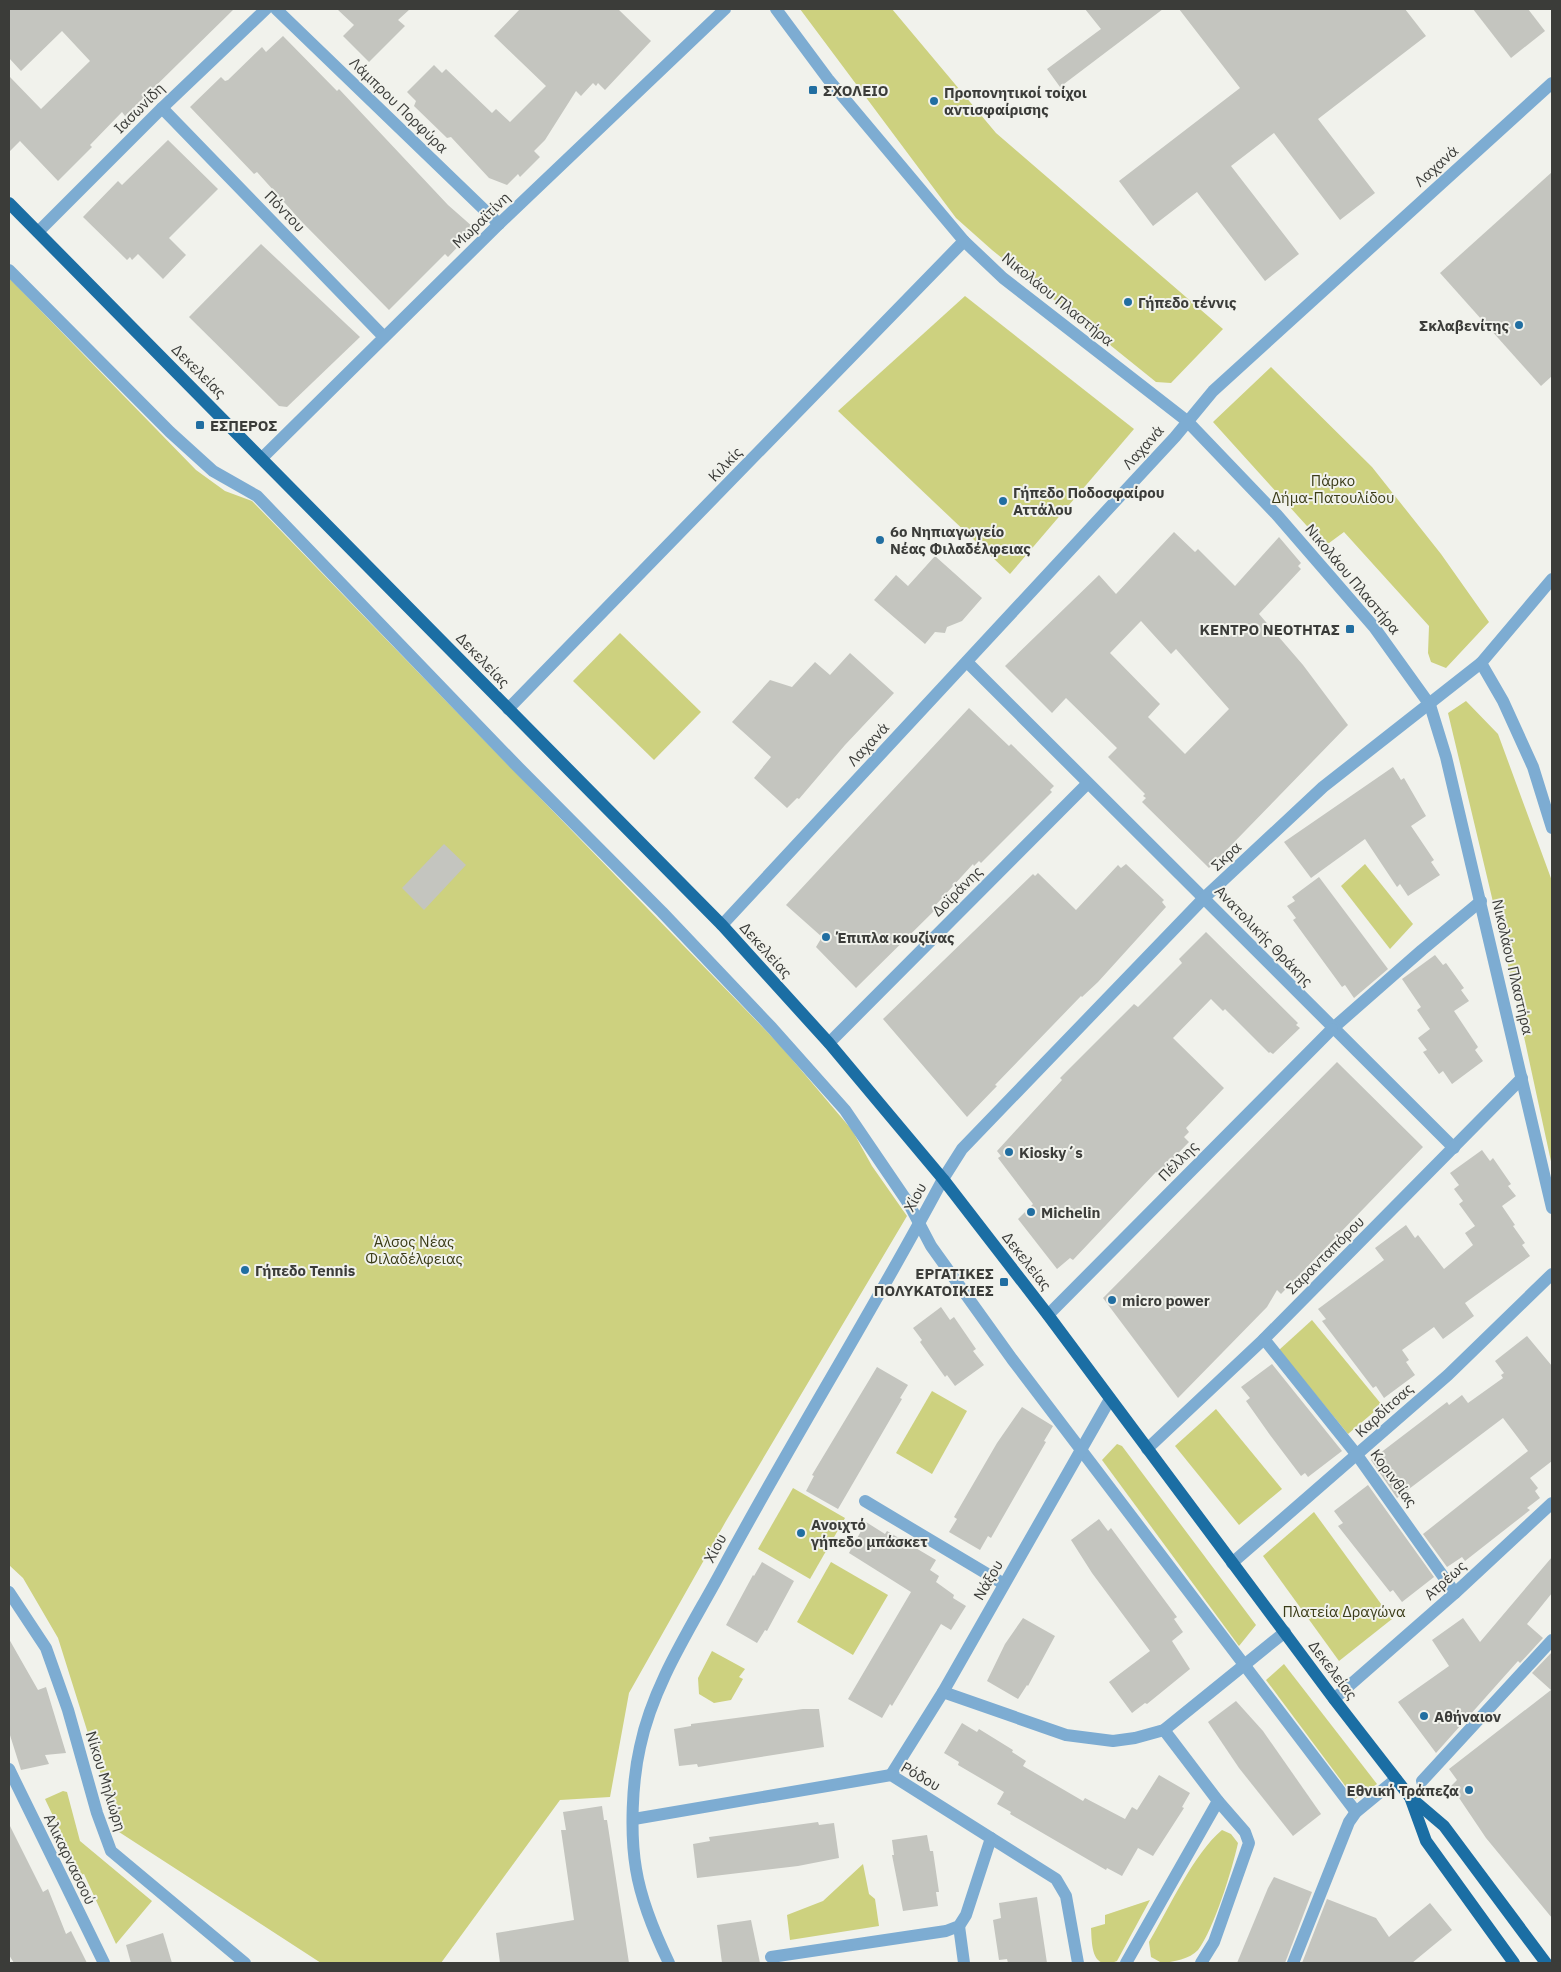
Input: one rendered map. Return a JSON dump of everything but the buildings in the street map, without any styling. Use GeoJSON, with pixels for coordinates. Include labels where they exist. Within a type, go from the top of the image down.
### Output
{"type":"FeatureCollection","features":[{"type":"Feature","properties":{"kind":"main road","name":"Δεκελείας"},"geometry":{"type":"LineString","coordinates":[[9,203],[722,925],[829,1043],[943,1179],[1048,1315],[1334,1699],[1410,1797],[1444,1826],[1546,1963]]}},
{"type":"Feature","properties":{"kind":"main road","name":"Δεκελείας"},"geometry":{"type":"LineString","coordinates":[[1410,1797],[1426,1841],[1514,1963]]}},
{"type":"Feature","properties":{"kind":"street","name":"Ιασωνίδη"},"geometry":{"type":"LineString","coordinates":[[38,232],[162,108],[266,9]]}},
{"type":"Feature","properties":{"kind":"street","name":"Λάμπρου Πορφύρα"},"geometry":{"type":"LineString","coordinates":[[276,9],[499,224]]}},
{"type":"Feature","properties":{"kind":"street","name":"Μωραϊτίνη"},"geometry":{"type":"LineString","coordinates":[[262,458],[499,224],[725,9]]}},
{"type":"Feature","properties":{"kind":"street","name":"Νικολάου Πλαστήρα"},"geometry":{"type":"LineString","coordinates":[[776,9],[828,79],[964,241],[1003,278],[1187,421],[1277,515],[1350,598],[1374,627],[1430,704],[1446,758],[1481,901],[1552,1208]]}},
{"type":"Feature","properties":{"kind":"street","name":"Λαχανά"},"geometry":{"type":"LineString","coordinates":[[722,925],[967,662],[1220,384],[1552,83]]}},
{"type":"Feature","properties":{"kind":"street","name":"Πόντου"},"geometry":{"type":"LineString","coordinates":[[162,108],[384,337]]}},
{"type":"Feature","properties":{"kind":"street","name":"Κιλκίς"},"geometry":{"type":"LineString","coordinates":[[508,709],[964,241]]}},
{"type":"Feature","properties":{"kind":"street"},"geometry":{"type":"LineString","coordinates":[[9,270],[177,439],[214,471],[256,496],[522,772],[662,912],[772,1028],[845,1110],[910,1204],[931,1246],[1242,1665],[1356,1812]]}},
{"type":"Feature","properties":{"kind":"street","name":"Σκρα"},"geometry":{"type":"LineString","coordinates":[[943,1179],[962,1149],[1204,898],[1323,787],[1481,662],[1552,579]]}},
{"type":"Feature","properties":{"kind":"street","name":"Ανατολικής Θράκης"},"geometry":{"type":"LineString","coordinates":[[967,662],[1087,784],[1204,898],[1332,1029],[1454,1148]]}},
{"type":"Feature","properties":{"kind":"street"},"geometry":{"type":"LineString","coordinates":[[1481,662],[1503,701],[1533,767],[1552,828]]}},
{"type":"Feature","properties":{"kind":"street","name":"Δοϊράνης"},"geometry":{"type":"LineString","coordinates":[[829,1043],[1087,784]]}},
{"type":"Feature","properties":{"kind":"street","name":"Πέλλης"},"geometry":{"type":"LineString","coordinates":[[1048,1315],[1332,1029],[1481,901]]}},
{"type":"Feature","properties":{"kind":"street","name":"Σαρανταπόρου"},"geometry":{"type":"LineString","coordinates":[[1147,1449],[1264,1339],[1522,1078]]}},
{"type":"Feature","properties":{"kind":"street","name":"Χίου"},"geometry":{"type":"LineString","coordinates":[[669,1963],[645,1903],[636,1868],[634,1782],[640,1746],[653,1704],[674,1658],[750,1518],[943,1179]]}},
{"type":"Feature","properties":{"kind":"street","name":"Καρδίτσας"},"geometry":{"type":"LineString","coordinates":[[1232,1564],[1460,1364],[1552,1274]]}},
{"type":"Feature","properties":{"kind":"street","name":"Κορινθίας"},"geometry":{"type":"LineString","coordinates":[[1264,1339],[1357,1455],[1455,1593]]}},
{"type":"Feature","properties":{"kind":"street","name":"Νάξου"},"geometry":{"type":"LineString","coordinates":[[890,1775],[943,1692],[1110,1399]]}},
{"type":"Feature","properties":{"kind":"street"},"geometry":{"type":"LineString","coordinates":[[865,1500],[1004,1584]]}},
{"type":"Feature","properties":{"kind":"street","name":"Ατρέως"},"geometry":{"type":"LineString","coordinates":[[1334,1699],[1455,1593],[1552,1504]]}},
{"type":"Feature","properties":{"kind":"street","name":"Νίκου Μηλιώρη"},"geometry":{"type":"LineString","coordinates":[[9,1592],[46,1648],[68,1710],[97,1813],[111,1850],[245,1963]]}},
{"type":"Feature","properties":{"kind":"street"},"geometry":{"type":"LineString","coordinates":[[943,1692],[1024,1721],[1084,1739],[1113,1741],[1164,1730],[1285,1632]]}},
{"type":"Feature","properties":{"kind":"street"},"geometry":{"type":"LineString","coordinates":[[1422,1782],[1552,1640]]}},
{"type":"Feature","properties":{"kind":"street"},"geometry":{"type":"LineString","coordinates":[[1164,1730],[1218,1801],[1245,1832],[1248,1843],[1214,1942],[1201,1963]]}},
{"type":"Feature","properties":{"kind":"street","name":"Αλικαρνασσού"},"geometry":{"type":"LineString","coordinates":[[9,1770],[104,1963]]}},
{"type":"Feature","properties":{"kind":"street","name":"Ρόδου"},"geometry":{"type":"LineString","coordinates":[[634,1819],[890,1775],[1056,1879],[1066,1896],[1078,1963]]}},
{"type":"Feature","properties":{"kind":"street"},"geometry":{"type":"LineString","coordinates":[[1293,1963],[1349,1822],[1356,1812],[1396,1779]]}},
{"type":"Feature","properties":{"kind":"street"},"geometry":{"type":"LineString","coordinates":[[1126,1963],[1218,1801]]}},
{"type":"Feature","properties":{"kind":"street"},"geometry":{"type":"LineString","coordinates":[[771,1957],[946,1931],[959,1926],[966,1915],[991,1838]]}},
{"type":"Feature","properties":{"kind":"street"},"geometry":{"type":"LineString","coordinates":[[959,1926],[964,1963]]}},
{"type":"Feature","properties":{"kind":"green space"},"geometry":{"type":"Polygon","coordinates":[[[800,9],[892,9],[996,133],[1223,329],[1171,383],[1156,382],[992,250],[956,218],[800,9]]]}},
{"type":"Feature","properties":{"kind":"green space","name":"Άλσος Νέας Φιλαδέλφειας"},"geometry":{"type":"Polygon","coordinates":[[[9,278],[196,470],[225,491],[252,501],[779,1044],[852,1130],[872,1166],[907,1216],[726,1521],[629,1693],[610,1797],[560,1800],[441,1963],[321,1963],[119,1832],[58,1638],[23,1578],[9,1565],[9,278]]]}},
{"type":"Feature","properties":{"kind":"green space","name":"Γήπεδο Ποδοσφαίρου Αττάλου"},"geometry":{"type":"Polygon","coordinates":[[[965,296],[1134,429],[1010,574],[838,411],[965,296]]]}},
{"type":"Feature","properties":{"kind":"green space","name":"Πάρκο Δήμα-Πατουλίδου"},"geometry":{"type":"Polygon","coordinates":[[[1271,367],[1372,467],[1441,554],[1489,622],[1446,668],[1431,662],[1428,653],[1429,626],[1344,532],[1325,546],[1213,422],[1271,367]]]}},
{"type":"Feature","properties":{"kind":"green space"},"geometry":{"type":"Polygon","coordinates":[[[620,633],[701,712],[654,760],[573,681],[620,633]]]}},
{"type":"Feature","properties":{"kind":"green space"},"geometry":{"type":"Polygon","coordinates":[[[1466,701],[1498,734],[1552,881],[1552,1166],[1513,986],[1448,713],[1466,701]]]}},
{"type":"Feature","properties":{"kind":"green space"},"geometry":{"type":"Polygon","coordinates":[[[1365,864],[1413,924],[1390,949],[1341,886],[1365,864]]]}},
{"type":"Feature","properties":{"kind":"green space"},"geometry":{"type":"Polygon","coordinates":[[[1312,1320],[1382,1405],[1348,1434],[1279,1350],[1312,1320]]]}},
{"type":"Feature","properties":{"kind":"green space"},"geometry":{"type":"Polygon","coordinates":[[[932,1391],[967,1411],[932,1474],[896,1453],[932,1391]]]}},
{"type":"Feature","properties":{"kind":"green space"},"geometry":{"type":"Polygon","coordinates":[[[1216,1409],[1282,1489],[1239,1525],[1175,1446],[1216,1409]]]}},
{"type":"Feature","properties":{"kind":"green space"},"geometry":{"type":"Polygon","coordinates":[[[1117,1444],[1122,1446],[1256,1625],[1239,1646],[1102,1460],[1117,1444]]]}},
{"type":"Feature","properties":{"kind":"green space","name":"Ανοιχτό γήπεδο μπάσκετ"},"geometry":{"type":"Polygon","coordinates":[[[793,1488],[845,1518],[810,1579],[758,1549],[793,1488]]]}},
{"type":"Feature","properties":{"kind":"green space","name":"Πλατεία Δραγώνα"},"geometry":{"type":"Polygon","coordinates":[[[1314,1512],[1392,1619],[1339,1661],[1263,1556],[1314,1512]]]}},
{"type":"Feature","properties":{"kind":"green space"},"geometry":{"type":"Polygon","coordinates":[[[831,1562],[888,1595],[853,1655],[797,1622],[831,1562]]]}},
{"type":"Feature","properties":{"kind":"green space"},"geometry":{"type":"Polygon","coordinates":[[[712,1651],[745,1669],[739,1677],[743,1679],[731,1700],[714,1703],[699,1694],[698,1678],[712,1651]]]}},
{"type":"Feature","properties":{"kind":"green space"},"geometry":{"type":"Polygon","coordinates":[[[1284,1664],[1377,1784],[1355,1799],[1266,1680],[1284,1664]]]}},
{"type":"Feature","properties":{"kind":"green space"},"geometry":{"type":"Polygon","coordinates":[[[63,1791],[67,1792],[80,1841],[152,1901],[116,1944],[84,1874],[81,1875],[45,1799],[63,1791]]]}},
{"type":"Feature","properties":{"kind":"green space"},"geometry":{"type":"Polygon","coordinates":[[[1222,1830],[1231,1834],[1238,1843],[1227,1883],[1210,1928],[1198,1950],[1191,1956],[1181,1960],[1162,1963],[1151,1957],[1149,1942],[1201,1853],[1222,1830]]]}},
{"type":"Feature","properties":{"kind":"green space"},"geometry":{"type":"Polygon","coordinates":[[[863,1864],[869,1894],[875,1899],[879,1926],[790,1940],[787,1915],[823,1901],[863,1864]]]}},
{"type":"Feature","properties":{"kind":"green space"},"geometry":{"type":"Polygon","coordinates":[[[1150,1900],[1117,1961],[1102,1963],[1098,1960],[1093,1948],[1091,1928],[1105,1924],[1105,1915],[1150,1900]]]}},
{"type":"Feature","properties":{"kind":"place","name":"ΣΧΟΛΕΙΟ"},"geometry":{"type":"Point","coordinates":[813,90]}},
{"type":"Feature","properties":{"kind":"place","name":"Προπονητικοί τοίχοι αντισφαίρισης"},"geometry":{"type":"Point","coordinates":[934,101]}},
{"type":"Feature","properties":{"kind":"place","name":"Γήπεδο τέννις"},"geometry":{"type":"Point","coordinates":[1128,302]}},
{"type":"Feature","properties":{"kind":"place","name":"Σκλαβενίτης"},"geometry":{"type":"Point","coordinates":[1519,325]}},
{"type":"Feature","properties":{"kind":"place","name":"ΕΣΠΕΡΟΣ"},"geometry":{"type":"Point","coordinates":[200,425]}},
{"type":"Feature","properties":{"kind":"place","name":"Γήπεδο Ποδοσφαίρου Αττάλου"},"geometry":{"type":"Point","coordinates":[1003,501]}},
{"type":"Feature","properties":{"kind":"place","name":"6ο Νηπιαγωγείο Νέας Φιλαδέλφειας"},"geometry":{"type":"Point","coordinates":[880,540]}},
{"type":"Feature","properties":{"kind":"place","name":"ΚΕΝΤΡΟ ΝΕΟΤΗΤΑΣ"},"geometry":{"type":"Point","coordinates":[1350,629]}},
{"type":"Feature","properties":{"kind":"place","name":"Έπιπλα κουζίνας"},"geometry":{"type":"Point","coordinates":[826,937]}},
{"type":"Feature","properties":{"kind":"place","name":"Kiosky´s"},"geometry":{"type":"Point","coordinates":[1009,1152]}},
{"type":"Feature","properties":{"kind":"place","name":"Michelin"},"geometry":{"type":"Point","coordinates":[1031,1212]}},
{"type":"Feature","properties":{"kind":"place","name":"Γήπεδο Tennis"},"geometry":{"type":"Point","coordinates":[245,1270]}},
{"type":"Feature","properties":{"kind":"place","name":"ΕΡΓΑΤΙΚΕΣ ΠΟΛΥΚΑΤΟΙΚΙΕΣ"},"geometry":{"type":"Point","coordinates":[1004,1282]}},
{"type":"Feature","properties":{"kind":"place","name":"micro power"},"geometry":{"type":"Point","coordinates":[1112,1300]}},
{"type":"Feature","properties":{"kind":"place","name":"Ανοιχτό γήπεδο μπάσκετ"},"geometry":{"type":"Point","coordinates":[801,1533]}},
{"type":"Feature","properties":{"kind":"place","name":"Αθήναιον"},"geometry":{"type":"Point","coordinates":[1424,1716]}},
{"type":"Feature","properties":{"kind":"place","name":"Εθνική Τράπεζα"},"geometry":{"type":"Point","coordinates":[1469,1790]}}]}
